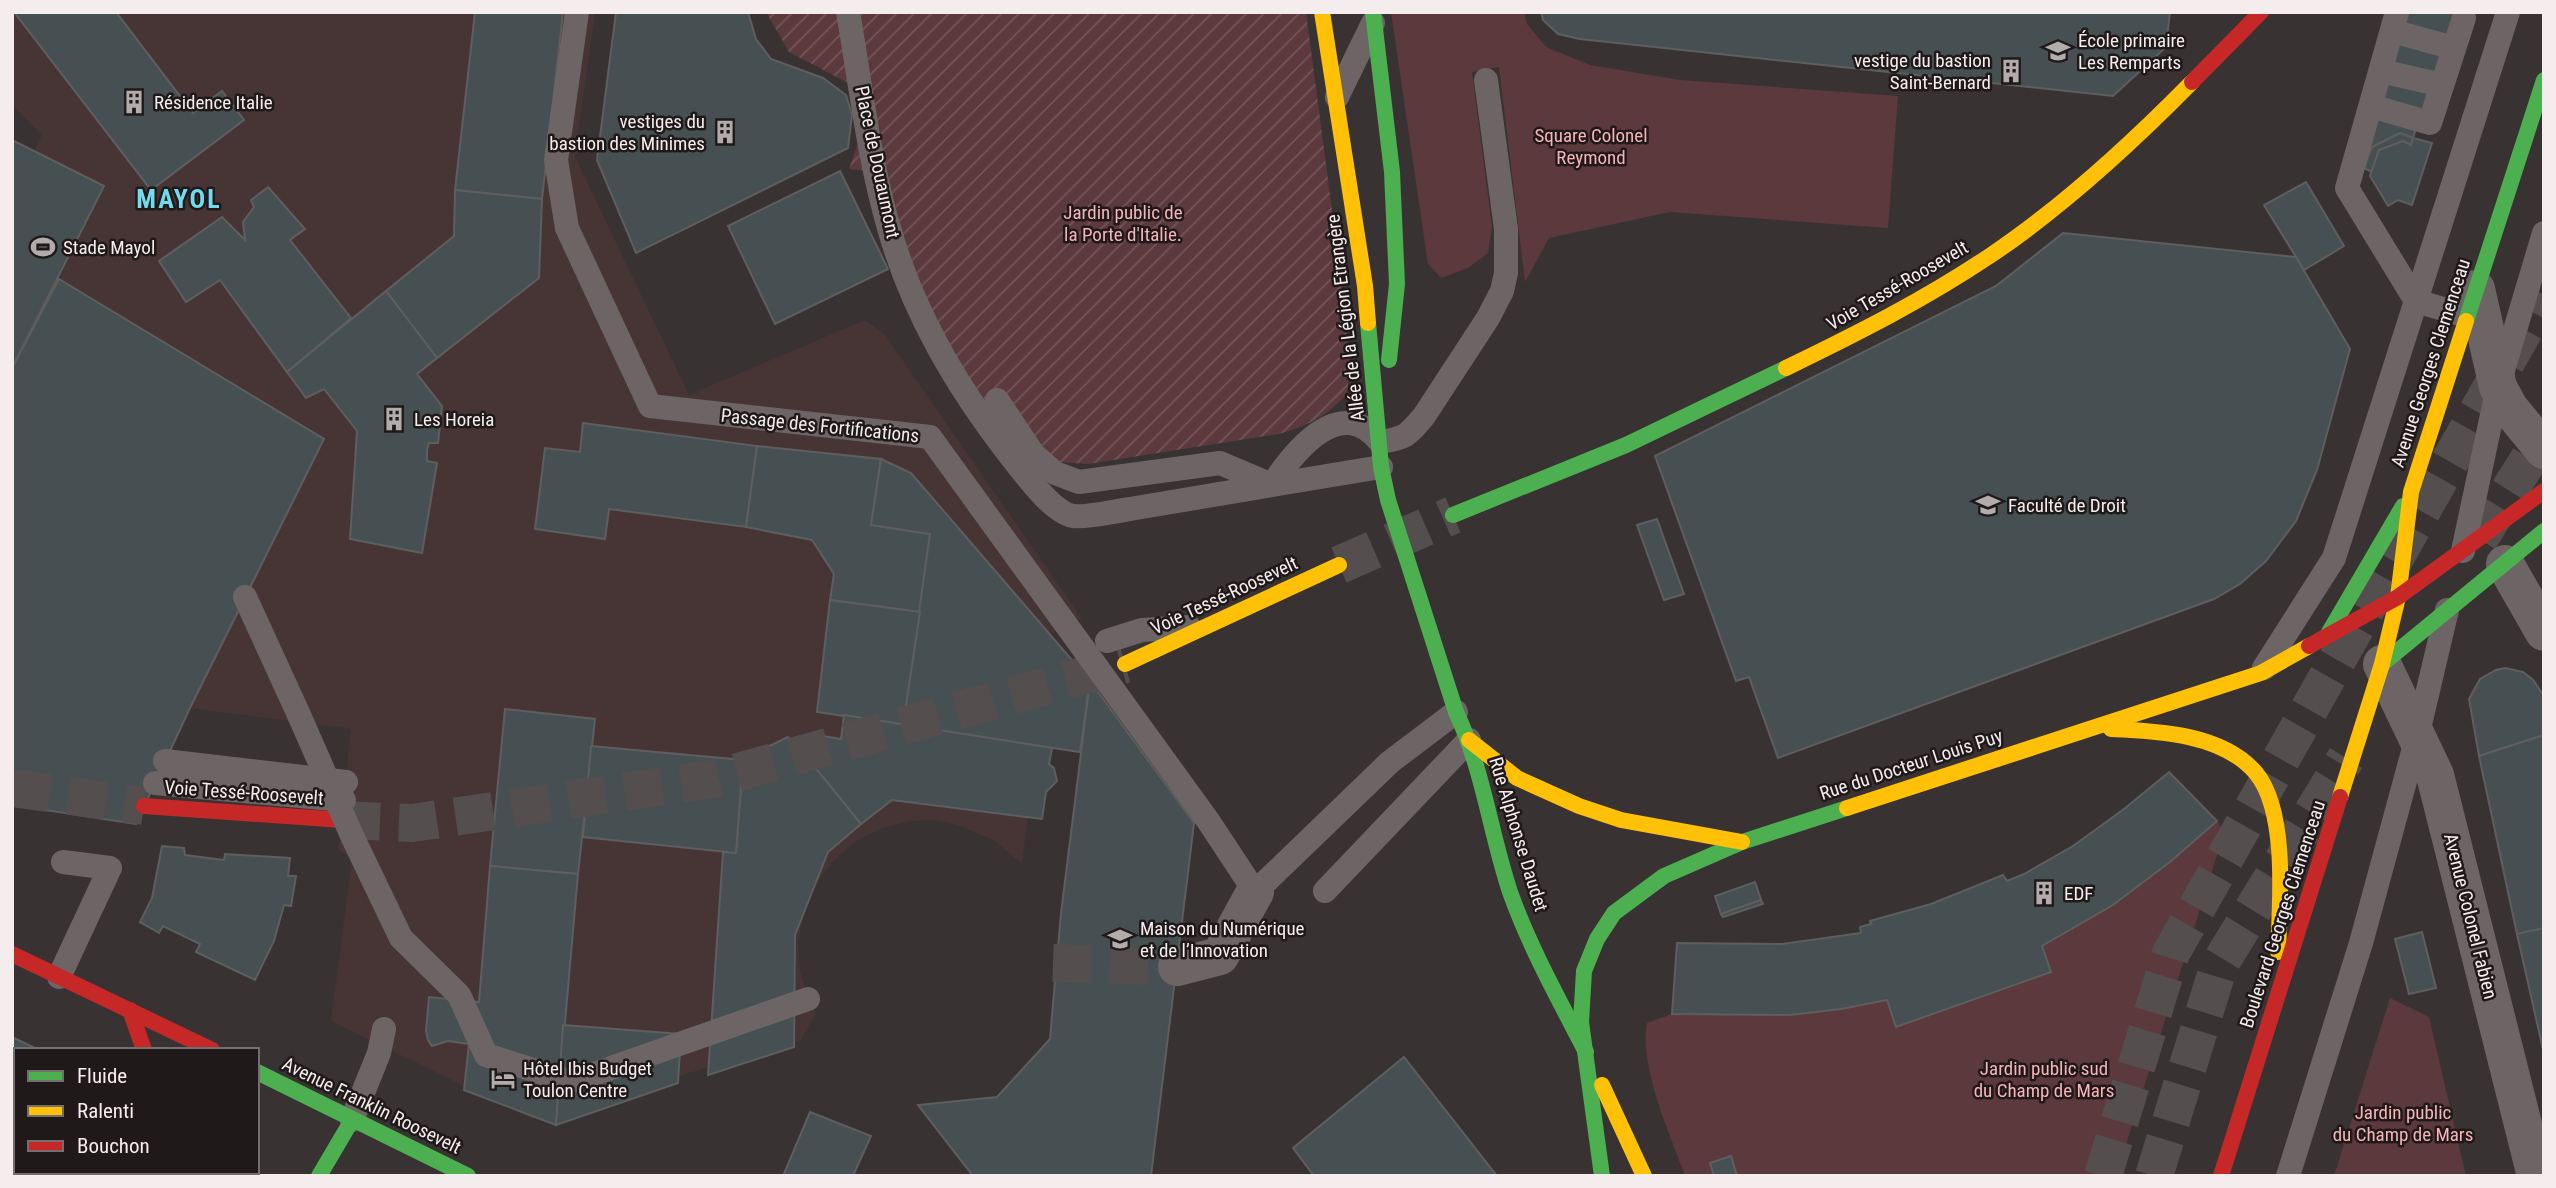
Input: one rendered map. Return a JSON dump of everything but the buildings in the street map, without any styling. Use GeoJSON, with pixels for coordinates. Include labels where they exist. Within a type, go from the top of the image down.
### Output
{"type":"FeatureCollection","features":[{"type":"Feature","properties":{"kind":"main road","name":"Allée de la Légion Etrangère"},"geometry":{"type":"LineString","coordinates":[[1322,12],[1365,286],[1380,442]]}},
{"type":"Feature","properties":{"kind":"main road","name":"Voie Tessé-Roosevelt"},"geometry":{"type":"LineString","coordinates":[[1453,515],[1626,445],[1866,330],[1992,255],[2077,190],[2156,118],[2261,12]]}},
{"type":"Feature","properties":{"kind":"main road","name":"Allée de la Légion Etrangère"},"geometry":{"type":"LineString","coordinates":[[1373,16],[1392,172],[1397,284],[1380,442]]}},
{"type":"Feature","properties":{"kind":"main road","name":"Avenue Georges Clemenceau"},"geometry":{"type":"LineString","coordinates":[[2382,664],[2398,597],[2411,492],[2544,79]]}},
{"type":"Feature","properties":{"kind":"main road","name":"Rue Alphonse Daudet"},"geometry":{"type":"LineString","coordinates":[[1380,442],[1381,467],[1388,500],[1410,577],[1456,712],[1469,740],[1510,891],[1535,954],[1586,1052]]}},
{"type":"Feature","properties":{"kind":"main road"},"geometry":{"type":"LineString","coordinates":[[2328,634],[2398,597],[2544,491]]}},
{"type":"Feature","properties":{"kind":"main road","name":"Rue du Docteur Louis Puy"},"geometry":{"type":"LineString","coordinates":[[1602,1176],[1581,1022],[1584,971],[1597,939],[1614,914],[1637,894],[1664,876],[1742,842],[2261,673],[2328,634],[2411,492]]}},
{"type":"Feature","properties":{"kind":"main road"},"geometry":{"type":"LineString","coordinates":[[2382,664],[2544,531]]}},
{"type":"Feature","properties":{"kind":"main road","name":"Voie Tessé-Roosevelt"},"geometry":{"type":"LineString","coordinates":[[1125,664],[1339,565]]}},
{"type":"Feature","properties":{"kind":"main road","name":"Boulevard Georges Clemenceau"},"geometry":{"type":"LineString","coordinates":[[2221,1176],[2382,664]]}},
{"type":"Feature","properties":{"kind":"main road","name":"Rue du Docteur Louis Puy"},"geometry":{"type":"LineString","coordinates":[[2095,729],[2152,731],[2199,740],[2232,754],[2257,774],[2273,805],[2276,831],[2280,890],[2277,1000]]}},
{"type":"Feature","properties":{"kind":"main road","name":"Rue Alphonse Daudet"},"geometry":{"type":"LineString","coordinates":[[1469,740],[1517,778],[1579,806],[1620,820],[1742,842]]}},
{"type":"Feature","properties":{"kind":"main road","name":"Voie Tessé-Roosevelt"},"geometry":{"type":"LineString","coordinates":[[144,806],[346,810]]}},
{"type":"Feature","properties":{"kind":"main road"},"geometry":{"type":"LineString","coordinates":[[12,954],[208,1048]]}},
{"type":"Feature","properties":{"kind":"main road"},"geometry":{"type":"LineString","coordinates":[[130,1010],[144,1048]]}},
{"type":"Feature","properties":{"kind":"main road"},"geometry":{"type":"LineString","coordinates":[[1586,1052],[1644,1176]]}},
{"type":"Feature","properties":{"kind":"main road","name":"Avenue Franklin Roosevelt"},"geometry":{"type":"LineString","coordinates":[[259,1073],[468,1176]]}},
{"type":"Feature","properties":{"kind":"main road"},"geometry":{"type":"LineString","coordinates":[[319,1176],[352,1120]]}},
{"type":"Feature","properties":{"kind":"street"},"geometry":{"type":"LineString","coordinates":[[2472,303],[2498,387],[2510,409],[2544,450]]}},
{"type":"Feature","properties":{"kind":"street"},"geometry":{"type":"LineString","coordinates":[[2505,564],[2544,632]]}},
{"type":"Feature","properties":{"kind":"street","name":"Avenue Colonel Fabien"},"geometry":{"type":"LineString","coordinates":[[2382,664],[2435,775],[2536,1176]]}},
{"type":"Feature","properties":{"kind":"street"},"geometry":{"type":"LineString","coordinates":[[1177,967],[1220,956],[1255,892]]}},
{"type":"Feature","properties":{"kind":"lane","name":"Passage des Fortifications"},"geometry":{"type":"LineString","coordinates":[[577,12],[556,160],[567,228],[650,406],[930,437],[1209,822],[1255,892]]}},
{"type":"Feature","properties":{"kind":"lane","name":"Place de Douaumont"},"geometry":{"type":"LineString","coordinates":[[848,12],[877,180],[887,222],[906,277],[936,346],[958,385],[1024,472],[1054,505],[1072,516],[1272,485]]}},
{"type":"Feature","properties":{"kind":"lane"},"geometry":{"type":"LineString","coordinates":[[2261,673],[2334,558],[2508,12]]}},
{"type":"Feature","properties":{"kind":"lane"},"geometry":{"type":"LineString","coordinates":[[2371,106],[2430,123],[2454,48],[2459,14]]}},
{"type":"Feature","properties":{"kind":"lane"},"geometry":{"type":"LineString","coordinates":[[1336,97],[1373,16]]}},
{"type":"Feature","properties":{"kind":"lane"},"geometry":{"type":"LineString","coordinates":[[2416,301],[2347,188],[2395,22],[2454,48]]}},
{"type":"Feature","properties":{"kind":"lane"},"geometry":{"type":"LineString","coordinates":[[2381,71],[2442,85]]}},
{"type":"Feature","properties":{"kind":"lane"},"geometry":{"type":"LineString","coordinates":[[1272,485],[1284,466],[1322,430],[1339,422],[1357,423],[1380,442],[1403,438],[1424,416],[1488,318],[1502,291],[1507,254],[1486,80]]}},
{"type":"Feature","properties":{"kind":"lane"},"geometry":{"type":"LineString","coordinates":[[2288,1176],[2357,956],[2417,737],[2446,612],[2464,549],[2498,387],[2544,233]]}},
{"type":"Feature","properties":{"kind":"lane"},"geometry":{"type":"LineString","coordinates":[[2416,301],[2472,303]]}},
{"type":"Feature","properties":{"kind":"lane"},"geometry":{"type":"LineString","coordinates":[[996,400],[1033,454],[1055,472],[1079,482],[1220,463],[1272,485],[1381,467]]}},
{"type":"Feature","properties":{"kind":"lane"},"geometry":{"type":"LineString","coordinates":[[245,597],[346,810],[401,938],[459,995],[486,1055],[571,1083],[808,999]]}},
{"type":"Feature","properties":{"kind":"lane"},"geometry":{"type":"LineString","coordinates":[[1107,641],[1142,631],[1211,626]]}},
{"type":"Feature","properties":{"kind":"lane"},"geometry":{"type":"LineString","coordinates":[[1255,892],[1390,762],[1456,712]]}},
{"type":"Feature","properties":{"kind":"lane"},"geometry":{"type":"LineString","coordinates":[[1325,891],[1469,740]]}},
{"type":"Feature","properties":{"kind":"lane"},"geometry":{"type":"LineString","coordinates":[[160,772],[346,810]]}},
{"type":"Feature","properties":{"kind":"lane"},"geometry":{"type":"LineString","coordinates":[[59,976],[110,868],[63,862]]}},
{"type":"Feature","properties":{"kind":"lane"},"geometry":{"type":"LineString","coordinates":[[352,1120],[379,1053],[384,1029]]}},
{"type":"Feature","properties":{"kind":"shaded area"},"geometry":{"type":"Polygon","coordinates":[[[12,12],[595,12],[575,157],[689,395],[865,320],[885,335],[1082,619],[1050,634],[1022,864],[995,841],[958,825],[934,820],[911,821],[882,828],[855,842],[833,861],[815,885],[804,912],[798,942],[800,971],[808,999],[816,1013],[801,1040],[532,1119],[331,1021],[352,859],[338,849],[351,729],[190,708],[324,439],[59,279],[87,215],[34,151],[42,135],[12,105],[12,12]]]}},
{"type":"Feature","properties":{"kind":"green space","name":"Jardin public de la Porte d'Italie."},"geometry":{"type":"Polygon","coordinates":[[[766,12],[1306,12],[1350,365],[1347,394],[1316,419],[1279,434],[1088,464],[1058,462],[981,401],[922,294],[901,229],[887,172],[849,169],[861,134],[852,85],[789,52],[766,12]]]}},
{"type":"Feature","properties":{"kind":"green space","name":"Square Colonel Reymond"},"geometry":{"type":"Polygon","coordinates":[[[1391,12],[1524,12],[1527,24],[1546,47],[1590,65],[1680,80],[1898,96],[1888,228],[1670,212],[1549,238],[1525,282],[1499,67],[1472,72],[1492,227],[1488,253],[1468,268],[1441,278],[1428,264],[1391,12]]]}},
{"type":"Feature","properties":{"kind":"green space","name":"Jardin public sud du Champ de Mars"},"geometry":{"type":"Polygon","coordinates":[[[2217,821],[2224,833],[2116,1176],[1685,1176],[1657,1100],[1647,1060],[1647,1023],[1672,1014],[1790,1015],[1887,1000],[1896,1027],[2050,972],[2042,946],[2133,889],[2217,821]]]}},
{"type":"Feature","properties":{"kind":"green space","name":"Jardin public du Champ de Mars"},"geometry":{"type":"Polygon","coordinates":[[[2390,998],[2429,1017],[2466,1176],[2334,1176],[2390,998]]]}},
{"type":"Feature","properties":{"kind":"tunnel"},"geometry":{"type":"LineString","coordinates":[[2103,1176],[2171,953],[2544,295]]}},
{"type":"Feature","properties":{"kind":"tunnel"},"geometry":{"type":"LineString","coordinates":[[2479,539],[2544,435]]}},
{"type":"Feature","properties":{"kind":"tunnel"},"geometry":{"type":"LineString","coordinates":[[1339,565],[1453,515]]}},
{"type":"Feature","properties":{"kind":"tunnel"},"geometry":{"type":"LineString","coordinates":[[342,820],[412,823],[713,779],[1125,664]]}},
{"type":"Feature","properties":{"kind":"tunnel"},"geometry":{"type":"LineString","coordinates":[[2154,1176],[2219,965],[2346,758]]}},
{"type":"Feature","properties":{"kind":"tunnel"},"geometry":{"type":"LineString","coordinates":[[12,788],[144,806]]}},
{"type":"Feature","properties":{"kind":"tunnel"},"geometry":{"type":"LineString","coordinates":[[1053,963],[1177,967]]}},
{"type":"Feature","properties":{"kind":"traffic: fast"},"geometry":{"type":"LineString","coordinates":[[1373,12],[1392,172],[1397,284],[1389,360]]}},
{"type":"Feature","properties":{"kind":"traffic: fast"},"geometry":{"type":"LineString","coordinates":[[2466,321],[2544,80]]}},
{"type":"Feature","properties":{"kind":"traffic: fast"},"geometry":{"type":"LineString","coordinates":[[1368,323],[1381,467],[1388,500],[1480,778],[1510,892],[1536,954],[1586,1052]]}},
{"type":"Feature","properties":{"kind":"traffic: fast"},"geometry":{"type":"LineString","coordinates":[[1453,515],[1626,445],[1786,368]]}},
{"type":"Feature","properties":{"kind":"traffic: fast"},"geometry":{"type":"LineString","coordinates":[[2328,634],[2403,506]]}},
{"type":"Feature","properties":{"kind":"traffic: fast"},"geometry":{"type":"LineString","coordinates":[[2382,664],[2544,531]]}},
{"type":"Feature","properties":{"kind":"traffic: fast"},"geometry":{"type":"LineString","coordinates":[[1602,1176],[1581,1022],[1584,971],[1597,939],[1614,913],[1664,876],[1742,842],[1847,808]]}},
{"type":"Feature","properties":{"kind":"traffic: fast"},"geometry":{"type":"LineString","coordinates":[[259,1073],[468,1176]]}},
{"type":"Feature","properties":{"kind":"traffic: fast"},"geometry":{"type":"LineString","coordinates":[[319,1176],[352,1120]]}},
{"type":"Feature","properties":{"kind":"traffic: slow"},"geometry":{"type":"LineString","coordinates":[[1322,12],[1365,286],[1368,323]]}},
{"type":"Feature","properties":{"kind":"traffic: slow"},"geometry":{"type":"LineString","coordinates":[[1786,368],[1916,301],[2018,236],[2096,174],[2192,82]]}},
{"type":"Feature","properties":{"kind":"traffic: slow"},"geometry":{"type":"LineString","coordinates":[[2340,797],[2382,664],[2398,597],[2411,492],[2466,321]]}},
{"type":"Feature","properties":{"kind":"traffic: slow"},"geometry":{"type":"LineString","coordinates":[[1125,664],[1339,565]]}},
{"type":"Feature","properties":{"kind":"traffic: slow"},"geometry":{"type":"LineString","coordinates":[[1847,808],[2261,673],[2309,646]]}},
{"type":"Feature","properties":{"kind":"traffic: slow"},"geometry":{"type":"LineString","coordinates":[[2111,729],[2149,731],[2208,742],[2242,760],[2256,773],[2266,790],[2278,834],[2278,952]]}},
{"type":"Feature","properties":{"kind":"traffic: slow"},"geometry":{"type":"LineString","coordinates":[[1469,740],[1517,778],[1579,806],[1621,820],[1742,842]]}},
{"type":"Feature","properties":{"kind":"traffic: slow"},"geometry":{"type":"LineString","coordinates":[[1602,1085],[1644,1176]]}},
{"type":"Feature","properties":{"kind":"traffic: jam"},"geometry":{"type":"LineString","coordinates":[[2192,82],[2261,12]]}},
{"type":"Feature","properties":{"kind":"traffic: jam"},"geometry":{"type":"LineString","coordinates":[[2309,646],[2398,597],[2544,491]]}},
{"type":"Feature","properties":{"kind":"traffic: jam"},"geometry":{"type":"LineString","coordinates":[[2221,1176],[2340,797]]}},
{"type":"Feature","properties":{"kind":"traffic: jam"},"geometry":{"type":"LineString","coordinates":[[144,806],[342,820]]}},
{"type":"Feature","properties":{"kind":"traffic: jam"},"geometry":{"type":"LineString","coordinates":[[12,954],[208,1048]]}},
{"type":"Feature","properties":{"kind":"traffic: jam"},"geometry":{"type":"LineString","coordinates":[[130,1010],[143,1048]]}},
{"type":"Feature","properties":{"kind":"place","name":"École primaire Les Remparts"},"geometry":{"type":"Point","coordinates":[2058,51]}},
{"type":"Feature","properties":{"kind":"place","name":"vestige du bastion Saint-Bernard"},"geometry":{"type":"Point","coordinates":[2011,71]}},
{"type":"Feature","properties":{"kind":"place","name":"Résidence Italie"},"geometry":{"type":"Point","coordinates":[134,102]}},
{"type":"Feature","properties":{"kind":"place","name":"vestiges du bastion des Minimes"},"geometry":{"type":"Point","coordinates":[725,132]}},
{"type":"Feature","properties":{"kind":"place","name":"Stade Mayol"},"geometry":{"type":"Point","coordinates":[43,247]}},
{"type":"Feature","properties":{"kind":"place","name":"Les Horeia"},"geometry":{"type":"Point","coordinates":[394,419]}},
{"type":"Feature","properties":{"kind":"place","name":"Faculté de Droit"},"geometry":{"type":"Point","coordinates":[1988,505]}},
{"type":"Feature","properties":{"kind":"place","name":"EDF"},"geometry":{"type":"Point","coordinates":[2044,893]}},
{"type":"Feature","properties":{"kind":"place","name":"Maison du Numérique et de l’Innovation"},"geometry":{"type":"Point","coordinates":[1120,939]}},
{"type":"Feature","properties":{"kind":"place","name":"Hôtel Ibis Budget Toulon Centre"},"geometry":{"type":"Point","coordinates":[503,1079]}},
{"type":"Feature","properties":{"kind":"district","name":"MAYOL"},"geometry":{"type":"Point","coordinates":[179,199]}}]}
